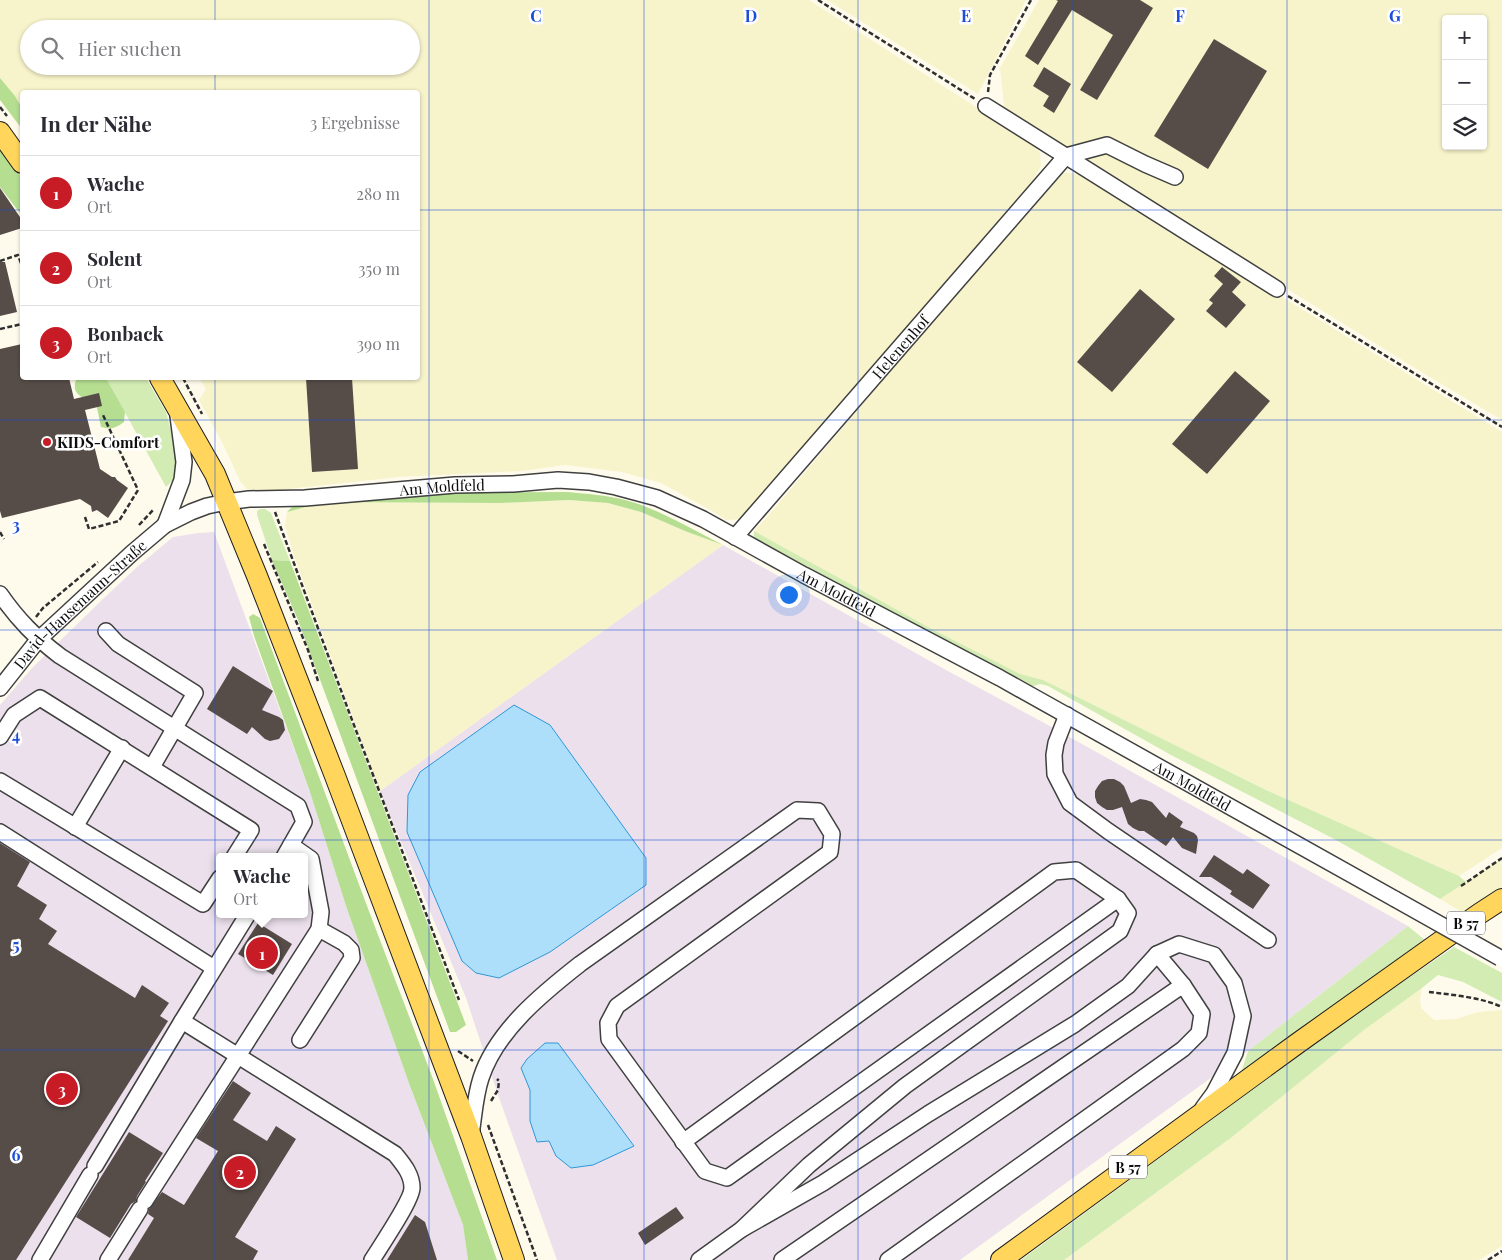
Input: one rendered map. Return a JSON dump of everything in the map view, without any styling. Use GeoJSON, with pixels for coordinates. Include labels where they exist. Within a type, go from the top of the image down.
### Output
{"type":"FeatureCollection","features":[{"type":"Feature","properties":{"kind":"main road"},"geometry":{"type":"LineString","coordinates":[[0,132],[20,160]]}},
{"type":"Feature","properties":{"kind":"main road"},"geometry":{"type":"LineString","coordinates":[[161,380],[214,474],[257,576],[332,767],[470,1136],[514,1260]]}},
{"type":"Feature","properties":{"kind":"main road","name":"B 57"},"geometry":{"type":"LineString","coordinates":[[1001,1260],[1298,1043],[1502,899]]}},
{"type":"Feature","properties":{"kind":"street"},"geometry":{"type":"LineString","coordinates":[[986,106],[1277,289]]}},
{"type":"Feature","properties":{"kind":"street"},"geometry":{"type":"LineString","coordinates":[[1066,156],[1106,145],[1175,176]]}},
{"type":"Feature","properties":{"kind":"street","name":"Helenenhof"},"geometry":{"type":"LineString","coordinates":[[735,537],[1066,156]]}},
{"type":"Feature","properties":{"kind":"street","name":"David-Hansemann-Straße"},"geometry":{"type":"LineString","coordinates":[[165,525],[182,480],[184,462],[176,404]]}},
{"type":"Feature","properties":{"kind":"street","name":"Am Moldfeld"},"geometry":{"type":"LineString","coordinates":[[226,502],[270,498],[305,498],[455,485],[513,484],[558,480],[616,486],[657,498],[703,519],[1000,678],[1501,958]]}},
{"type":"Feature","properties":{"kind":"street","name":"David-Hansemann-Straße"},"geometry":{"type":"LineString","coordinates":[[0,688],[38,640],[165,525],[191,512],[226,502]]}},
{"type":"Feature","properties":{"kind":"street"},"geometry":{"type":"LineString","coordinates":[[0,594],[27,629],[38,640],[60,656],[298,806],[304,822],[288,851]]}},
{"type":"Feature","properties":{"kind":"street"},"geometry":{"type":"LineString","coordinates":[[106,631],[118,644],[196,693],[152,767]]}},
{"type":"Feature","properties":{"kind":"street"},"geometry":{"type":"LineString","coordinates":[[0,737],[14,715],[40,698],[251,830],[237,853]]}},
{"type":"Feature","properties":{"kind":"street"},"geometry":{"type":"LineString","coordinates":[[1066,715],[1056,743],[1054,755],[1055,774],[1070,803],[1268,940]]}},
{"type":"Feature","properties":{"kind":"street"},"geometry":{"type":"LineString","coordinates":[[75,826],[122,748]]}},
{"type":"Feature","properties":{"kind":"street"},"geometry":{"type":"LineString","coordinates":[[0,781],[203,904],[216,884]]}},
{"type":"Feature","properties":{"kind":"street"},"geometry":{"type":"LineString","coordinates":[[470,1136],[484,1068],[514,1022],[546,990],[797,810],[818,811],[832,834],[830,852],[617,1006],[608,1022],[609,1039],[705,1172],[726,1178],[1118,899]]}},
{"type":"Feature","properties":{"kind":"street"},"geometry":{"type":"LineString","coordinates":[[0,832],[214,968]]}},
{"type":"Feature","properties":{"kind":"street"},"geometry":{"type":"LineString","coordinates":[[108,1260],[319,928],[320,912],[312,859],[308,858]]}},
{"type":"Feature","properties":{"kind":"street"},"geometry":{"type":"LineString","coordinates":[[683,1142],[1054,872],[1076,870],[1118,899],[1128,913],[1120,931],[905,1086],[808,1166],[742,1229]]}},
{"type":"Feature","properties":{"kind":"street"},"geometry":{"type":"LineString","coordinates":[[40,1260],[182,1020],[245,918]]}},
{"type":"Feature","properties":{"kind":"street"},"geometry":{"type":"LineString","coordinates":[[300,1040],[352,958],[351,950],[344,943],[319,928]]}},
{"type":"Feature","properties":{"kind":"street"},"geometry":{"type":"LineString","coordinates":[[699,1260],[742,1229],[823,1183],[928,1114],[1075,1024],[1128,986],[1157,954],[1179,944],[1214,955],[1234,983],[1244,1016],[1235,1053],[1214,1093],[1193,1121]]}},
{"type":"Feature","properties":{"kind":"street"},"geometry":{"type":"LineString","coordinates":[[888,1260],[1182,1049],[1199,1033],[1202,1014],[1183,985],[1157,954]]}},
{"type":"Feature","properties":{"kind":"street"},"geometry":{"type":"LineString","coordinates":[[782,1260],[1183,985]]}},
{"type":"Feature","properties":{"kind":"street"},"geometry":{"type":"LineString","coordinates":[[182,1020],[395,1154],[408,1171],[412,1190],[404,1208],[372,1260]]}},
{"type":"Feature","properties":{"kind":"path"},"geometry":{"type":"LineString","coordinates":[[818,0],[986,106],[990,75],[1031,0]]}},
{"type":"Feature","properties":{"kind":"path"},"geometry":{"type":"LineString","coordinates":[[0,261],[18,255],[20,260]]}},
{"type":"Feature","properties":{"kind":"path"},"geometry":{"type":"LineString","coordinates":[[1277,289],[1502,427]]}},
{"type":"Feature","properties":{"kind":"path"},"geometry":{"type":"LineString","coordinates":[[0,328],[20,324]]}},
{"type":"Feature","properties":{"kind":"path"},"geometry":{"type":"LineString","coordinates":[[85,517],[89,529],[119,521],[138,490],[102,412]]}},
{"type":"Feature","properties":{"kind":"path"},"geometry":{"type":"LineString","coordinates":[[270,498],[362,748],[458,1000]]}},
{"type":"Feature","properties":{"kind":"path"},"geometry":{"type":"LineString","coordinates":[[0,532],[4,539]]}},
{"type":"Feature","properties":{"kind":"path"},"geometry":{"type":"LineString","coordinates":[[1461,886],[1502,858]]}},
{"type":"Feature","properties":{"kind":"path"},"geometry":{"type":"LineString","coordinates":[[1429,992],[1458,995],[1502,1007]]}},
{"type":"Feature","properties":{"kind":"path"},"geometry":{"type":"LineString","coordinates":[[1488,1260],[1502,1251]]}},
{"type":"Feature","properties":{"kind":"shaded area"},"geometry":{"type":"Polygon","coordinates":[[[0,0],[809,0],[1032,142],[1040,153],[1041,166],[1033,180],[741,519],[726,520],[661,483],[622,472],[565,465],[522,471],[399,477],[260,492],[248,490],[240,481],[223,444],[199,400],[206,389],[200,380],[420,380],[420,90],[20,90],[20,105],[0,78],[0,0]]]}},
{"type":"Feature","properties":{"kind":"shaded area"},"geometry":{"type":"Polygon","coordinates":[[[827,0],[1026,0],[978,94],[827,0]]]}},
{"type":"Feature","properties":{"kind":"shaded area"},"geometry":{"type":"Polygon","coordinates":[[[1039,0],[1502,0],[1502,420],[1423,373],[1005,114],[1000,68],[1039,0]]]}},
{"type":"Feature","properties":{"kind":"shaded area"},"geometry":{"type":"Polygon","coordinates":[[[1064,173],[1087,177],[1502,432],[1502,848],[1459,876],[1266,790],[1043,680],[1020,674],[930,628],[754,531],[1055,177],[1064,173]]]}},
{"type":"Feature","properties":{"kind":"shaded area"},"geometry":{"type":"Polygon","coordinates":[[[569,500],[608,503],[641,512],[723,545],[380,791],[295,559],[285,526],[287,512],[325,502],[501,503],[569,500]]]}},
{"type":"Feature","properties":{"kind":"shaded area"},"geometry":{"type":"Polygon","coordinates":[[[214,532],[309,789],[347,909],[410,1086],[463,1225],[468,1260],[0,1260],[0,705],[32,668],[104,598],[173,537],[214,532]]]}},
{"type":"Feature","properties":{"kind":"shaded area"},"geometry":{"type":"Polygon","coordinates":[[[723,545],[1408,926],[1248,1051],[960,1260],[557,1260],[498,1095],[466,998],[380,791],[723,545]]]}},
{"type":"Feature","properties":{"kind":"shaded area"},"geometry":{"type":"Polygon","coordinates":[[[1502,858],[1502,890],[1465,914],[1440,899],[1502,858]]]}},
{"type":"Feature","properties":{"kind":"shaded area"},"geometry":{"type":"Polygon","coordinates":[[[1422,988],[1421,1008],[1434,1020],[1456,1019],[1478,1012],[1502,1010],[1502,1246],[1479,1260],[1064,1260],[1232,1137],[1364,1030],[1422,988]]]}},
{"type":"Feature","properties":{"kind":"green space"},"geometry":{"type":"Polygon","coordinates":[[[0,78],[20,105],[20,126],[0,100],[0,78]]]}},
{"type":"Feature","properties":{"kind":"green space"},"geometry":{"type":"Polygon","coordinates":[[[0,148],[20,175],[20,213],[0,187],[0,148]]]}},
{"type":"Feature","properties":{"kind":"green space"},"geometry":{"type":"Polygon","coordinates":[[[76,380],[107,380],[125,412],[124,422],[113,428],[101,427],[96,403],[79,395],[76,392],[76,380]]]}},
{"type":"Feature","properties":{"kind":"green space"},"geometry":{"type":"Polygon","coordinates":[[[107,380],[147,380],[166,412],[178,458],[178,475],[166,487],[107,380]]]}},
{"type":"Feature","properties":{"kind":"green space"},"geometry":{"type":"Polygon","coordinates":[[[568,492],[611,497],[637,504],[662,514],[723,545],[641,512],[608,503],[569,500],[501,503],[325,502],[287,512],[294,505],[374,493],[568,492]]]}},
{"type":"Feature","properties":{"kind":"green space"},"geometry":{"type":"Polygon","coordinates":[[[265,509],[271,513],[290,561],[272,560],[257,515],[257,511],[265,509]]]}},
{"type":"Feature","properties":{"kind":"green space"},"geometry":{"type":"Polygon","coordinates":[[[754,531],[930,628],[1020,674],[1043,680],[1266,790],[1459,876],[1466,882],[1440,899],[1336,840],[1171,755],[1048,686],[1040,684],[1031,687],[754,538],[754,531]]]}},
{"type":"Feature","properties":{"kind":"green space"},"geometry":{"type":"Polygon","coordinates":[[[272,560],[290,561],[466,1025],[456,1032],[450,1032],[298,620],[272,560]]]}},
{"type":"Feature","properties":{"kind":"green space"},"geometry":{"type":"Polygon","coordinates":[[[253,614],[260,618],[433,1079],[497,1260],[468,1260],[463,1225],[410,1086],[347,909],[309,789],[254,636],[249,617],[253,614]]]}},
{"type":"Feature","properties":{"kind":"green space"},"geometry":{"type":"Polygon","coordinates":[[[1408,926],[1426,941],[1240,1076],[1248,1051],[1408,926]]]}},
{"type":"Feature","properties":{"kind":"green space"},"geometry":{"type":"Polygon","coordinates":[[[1454,947],[1502,973],[1502,1002],[1463,982],[1438,975],[1364,1030],[1232,1137],[1064,1260],[1021,1260],[1353,1016],[1454,947]]]}},
{"type":"Feature","properties":{"kind":"water"},"geometry":{"type":"Polygon","coordinates":[[[514,705],[550,725],[646,858],[646,885],[550,952],[499,978],[476,973],[462,961],[407,832],[408,795],[420,772],[514,705]]]}},
{"type":"Feature","properties":{"kind":"water"},"geometry":{"type":"Polygon","coordinates":[[[545,1043],[558,1043],[634,1146],[593,1165],[571,1168],[556,1156],[549,1141],[537,1142],[530,1121],[530,1090],[521,1068],[527,1059],[545,1043]]]}},
{"type":"Feature","properties":{"kind":"building"},"geometry":{"type":"Polygon","coordinates":[[[1056,0],[1140,0],[1153,8],[1097,100],[1080,90],[1113,35],[1072,10],[1038,65],[1025,56],[1058,1],[1056,0]]]}},
{"type":"Feature","properties":{"kind":"building"},"geometry":{"type":"Polygon","coordinates":[[[1214,39],[1267,71],[1208,169],[1154,136],[1214,39]]]}},
{"type":"Feature","properties":{"kind":"building"},"geometry":{"type":"Polygon","coordinates":[[[1044,67],[1071,84],[1054,113],[1043,106],[1049,96],[1033,86],[1044,67]]]}},
{"type":"Feature","properties":{"kind":"building"},"geometry":{"type":"Polygon","coordinates":[[[0,188],[20,217],[20,229],[0,235],[0,188]]]}},
{"type":"Feature","properties":{"kind":"building"},"geometry":{"type":"Polygon","coordinates":[[[0,262],[5,262],[17,312],[0,316],[0,262]]]}},
{"type":"Feature","properties":{"kind":"building"},"geometry":{"type":"Polygon","coordinates":[[[1222,267],[1241,282],[1232,292],[1246,305],[1226,328],[1206,311],[1213,303],[1209,300],[1223,284],[1214,276],[1222,267]]]}},
{"type":"Feature","properties":{"kind":"building"},"geometry":{"type":"Polygon","coordinates":[[[1140,289],[1175,319],[1112,392],[1077,362],[1140,289]]]}},
{"type":"Feature","properties":{"kind":"building","name":"KIDS-Comfort"},"geometry":{"type":"Polygon","coordinates":[[[20,344],[20,380],[69,380],[74,399],[99,393],[102,406],[85,410],[100,469],[115,477],[128,488],[108,518],[97,510],[92,512],[91,506],[80,499],[2,518],[0,511],[0,349],[20,344]]]}},
{"type":"Feature","properties":{"kind":"building"},"geometry":{"type":"Polygon","coordinates":[[[1235,371],[1270,401],[1207,474],[1172,444],[1235,371]]]}},
{"type":"Feature","properties":{"kind":"building"},"geometry":{"type":"Polygon","coordinates":[[[306,380],[352,380],[358,469],[312,472],[306,380]]]}},
{"type":"Feature","properties":{"kind":"building"},"geometry":{"type":"Polygon","coordinates":[[[233,666],[273,691],[262,710],[283,720],[285,730],[279,739],[270,741],[265,739],[252,727],[247,734],[207,709],[233,666]]]}},
{"type":"Feature","properties":{"kind":"building"},"geometry":{"type":"Polygon","coordinates":[[[1114,779],[1124,786],[1131,803],[1140,799],[1152,802],[1166,818],[1169,812],[1183,822],[1180,827],[1197,836],[1196,854],[1182,848],[1173,837],[1166,846],[1144,831],[1133,828],[1128,824],[1122,807],[1107,810],[1097,803],[1095,791],[1102,781],[1114,779]]]}},
{"type":"Feature","properties":{"kind":"building"},"geometry":{"type":"Polygon","coordinates":[[[0,843],[30,862],[17,886],[47,905],[39,919],[57,931],[48,944],[135,998],[142,985],[169,1003],[160,1016],[168,1021],[16,1260],[0,1260],[0,843]]]}},
{"type":"Feature","properties":{"kind":"building"},"geometry":{"type":"Polygon","coordinates":[[[1214,855],[1243,874],[1247,869],[1270,885],[1253,909],[1230,894],[1232,891],[1211,877],[1199,877],[1214,855]]]}},
{"type":"Feature","properties":{"kind":"building"},"geometry":{"type":"Polygon","coordinates":[[[258,923],[292,944],[273,975],[238,954],[258,923]]]}},
{"type":"Feature","properties":{"kind":"building"},"geometry":{"type":"Polygon","coordinates":[[[233,1081],[251,1093],[233,1120],[267,1141],[276,1126],[296,1139],[235,1237],[258,1251],[253,1260],[128,1260],[154,1218],[148,1214],[149,1209],[162,1192],[184,1205],[218,1151],[196,1138],[233,1081]]]}},
{"type":"Feature","properties":{"kind":"building"},"geometry":{"type":"Polygon","coordinates":[[[129,1132],[163,1153],[145,1181],[136,1201],[131,1204],[110,1238],[76,1217],[129,1132]]]}},
{"type":"Feature","properties":{"kind":"building"},"geometry":{"type":"Polygon","coordinates":[[[676,1207],[684,1218],[645,1245],[638,1233],[676,1207]]]}},
{"type":"Feature","properties":{"kind":"building"},"geometry":{"type":"Polygon","coordinates":[[[415,1215],[425,1222],[437,1260],[387,1260],[415,1215]]]}},
{"type":"Feature","properties":{"kind":"place","name":"KIDS-Comfort"},"geometry":{"type":"Point","coordinates":[47,442]}},
{"type":"Feature","properties":{"kind":"place","name":"Wache"},"geometry":{"type":"Point","coordinates":[262,953]}},
{"type":"Feature","properties":{"kind":"place","name":"Bonback"},"geometry":{"type":"Point","coordinates":[62,1089]}},
{"type":"Feature","properties":{"kind":"place","name":"Solent"},"geometry":{"type":"Point","coordinates":[240,1172]}}]}
